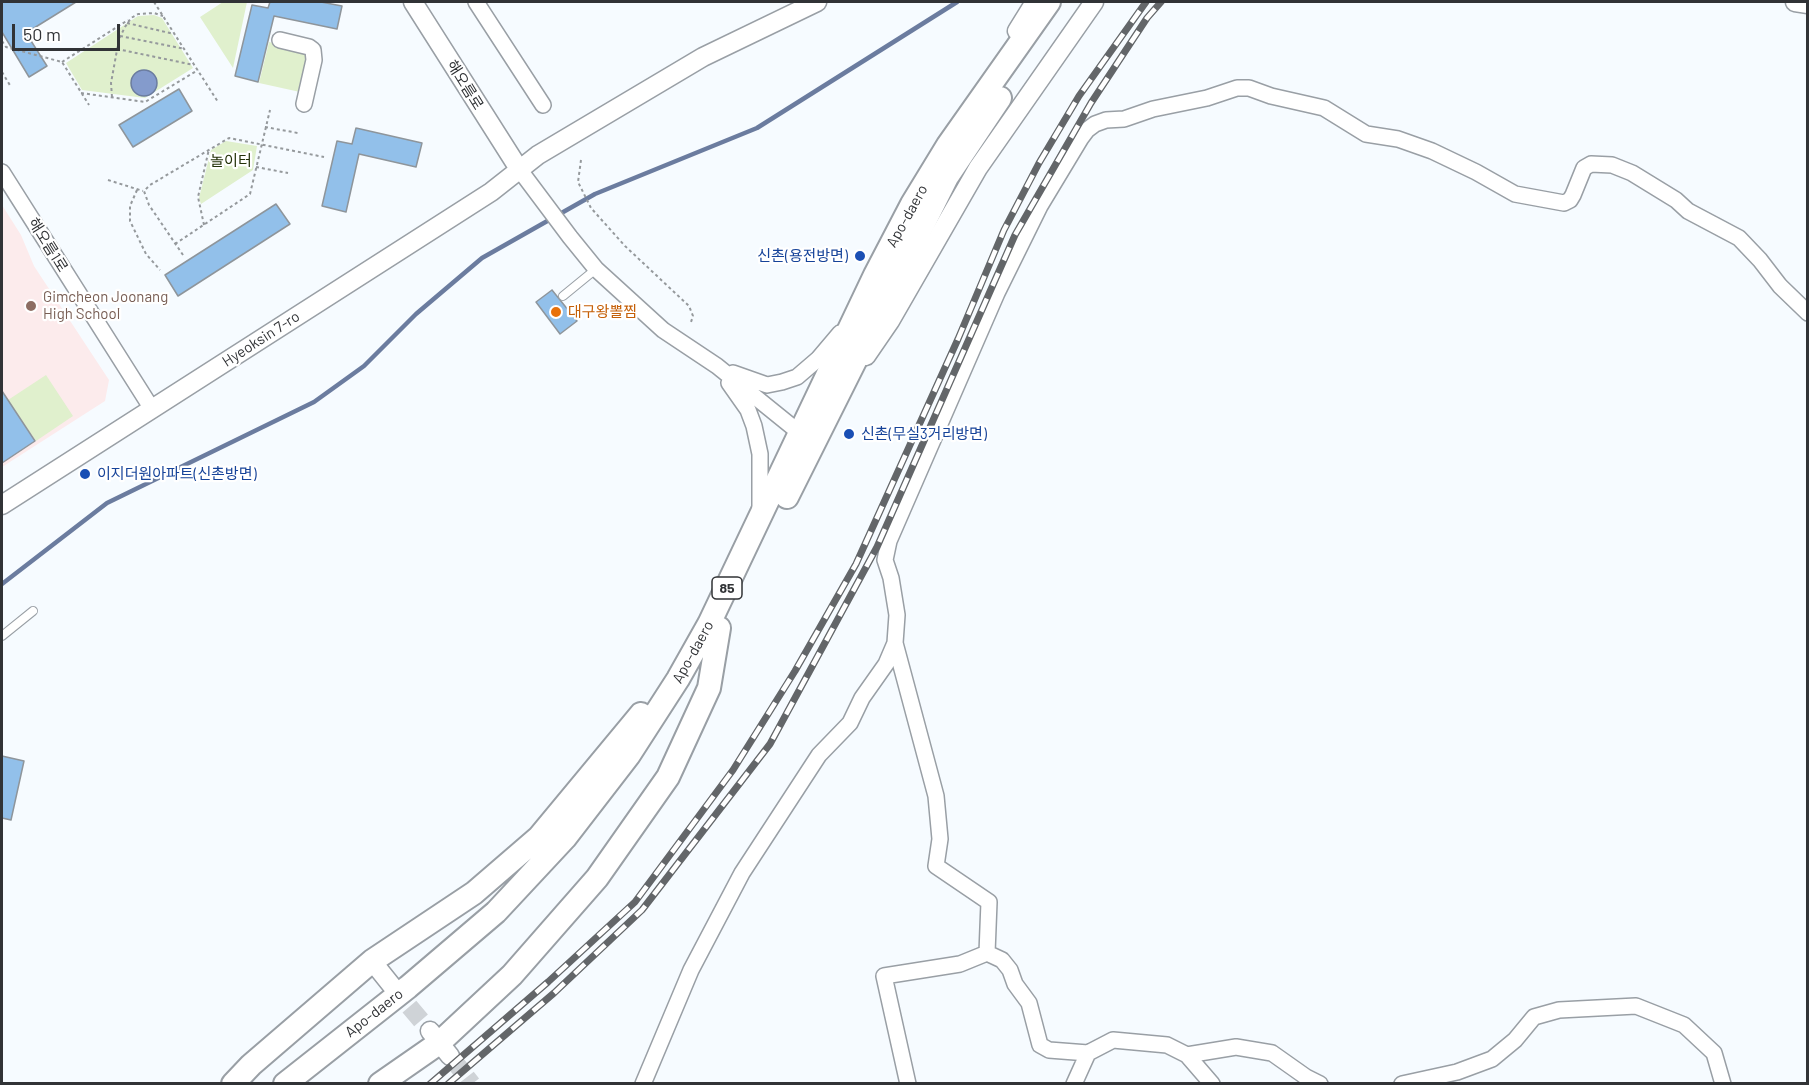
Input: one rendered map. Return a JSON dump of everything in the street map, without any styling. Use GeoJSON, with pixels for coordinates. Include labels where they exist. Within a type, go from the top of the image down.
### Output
{"type":"FeatureCollection","features":[{"type":"Feature","properties":{"kind":"main road","name":"Apo-daero"},"geometry":{"type":"LineString","coordinates":[[285,1083],[464,941],[496,912],[565,838],[629,755],[714,626],[807,439],[859,309],[912,204],[948,145],[1049,2]]}},
{"type":"Feature","properties":{"kind":"main road","name":"Apo-daero"},"geometry":{"type":"LineString","coordinates":[[310,1083],[487,940],[531,897],[600,816],[640,764],[681,700],[757,525],[807,439],[837,396],[947,177],[1067,2]]}},
{"type":"Feature","properties":{"kind":"main road"},"geometry":{"type":"LineString","coordinates":[[233,1083],[372,961],[474,892],[539,837],[633,725],[689,646],[714,626]]}},
{"type":"Feature","properties":{"kind":"main road"},"geometry":{"type":"LineString","coordinates":[[380,1083],[440,1043],[512,975],[597,878],[668,777],[709,688],[714,626]]}},
{"type":"Feature","properties":{"kind":"street","name":"해오름로"},"geometry":{"type":"LineString","coordinates":[[413,2],[519,169]]}},
{"type":"Feature","properties":{"kind":"street"},"geometry":{"type":"LineString","coordinates":[[476,2],[543,105]]}},
{"type":"Feature","properties":{"kind":"street","name":"Hyeoksin 7-ro"},"geometry":{"type":"LineString","coordinates":[[2,505],[491,192],[538,155],[703,57],[818,2]]}},
{"type":"Feature","properties":{"kind":"street"},"geometry":{"type":"LineString","coordinates":[[948,145],[1035,2]]}},
{"type":"Feature","properties":{"kind":"street"},"geometry":{"type":"LineString","coordinates":[[837,396],[890,321],[978,168],[1094,2]]}},
{"type":"Feature","properties":{"kind":"street"},"geometry":{"type":"LineString","coordinates":[[1796,2],[1808,4]]}},
{"type":"Feature","properties":{"kind":"street"},"geometry":{"type":"LineString","coordinates":[[280,40],[313,50],[314,60],[304,104]]}},
{"type":"Feature","properties":{"kind":"street"},"geometry":{"type":"LineString","coordinates":[[987,953],[989,902],[936,866],[940,839],[936,796],[895,643],[897,615],[891,578],[885,560],[889,541],[997,293],[1040,206],[1087,130],[1106,120],[1124,119],[1153,109],[1207,98],[1237,88],[1249,88],[1271,96],[1324,108],[1366,134],[1398,139],[1432,151],[1515,194],[1564,203],[1573,195],[1584,168],[1591,164],[1612,165],[1632,173],[1676,200],[1688,211],[1739,238],[1780,286],[1808,313]]}},
{"type":"Feature","properties":{"kind":"street"},"geometry":{"type":"LineString","coordinates":[[519,169],[596,268],[663,330],[717,366],[807,439]]}},
{"type":"Feature","properties":{"kind":"street","name":"해오름1로"},"geometry":{"type":"LineString","coordinates":[[2,172],[152,409]]}},
{"type":"Feature","properties":{"kind":"street"},"geometry":{"type":"LineString","coordinates":[[717,366],[751,381],[767,385],[797,377],[818,359],[859,309]]}},
{"type":"Feature","properties":{"kind":"street"},"geometry":{"type":"LineString","coordinates":[[717,366],[748,410],[754,426],[760,454],[761,477],[757,525]]}},
{"type":"Feature","properties":{"kind":"street"},"geometry":{"type":"LineString","coordinates":[[643,1083],[691,970],[742,873],[819,755],[850,723],[862,699],[886,664],[895,643]]}},
{"type":"Feature","properties":{"kind":"street"},"geometry":{"type":"LineString","coordinates":[[908,1083],[884,976],[960,964],[987,953],[1002,960],[1010,970],[1015,984],[1029,1003],[1040,1045],[1049,1050],[1088,1053],[1113,1040],[1167,1045],[1187,1055],[1212,1083]]}},
{"type":"Feature","properties":{"kind":"street"},"geometry":{"type":"LineString","coordinates":[[372,961],[392,986]]}},
{"type":"Feature","properties":{"kind":"street"},"geometry":{"type":"LineString","coordinates":[[1402,1083],[1457,1072],[1492,1059],[1515,1040],[1534,1017],[1559,1010],[1636,1006],[1684,1025],[1714,1053],[1723,1083]]}},
{"type":"Feature","properties":{"kind":"street"},"geometry":{"type":"LineString","coordinates":[[1187,1055],[1236,1047],[1272,1053],[1306,1077],[1320,1083]]}},
{"type":"Feature","properties":{"kind":"street"},"geometry":{"type":"LineString","coordinates":[[1074,1083],[1088,1053]]}},
{"type":"Feature","properties":{"kind":"lane"},"geometry":{"type":"LineString","coordinates":[[563,296],[596,268]]}},
{"type":"Feature","properties":{"kind":"lane"},"geometry":{"type":"LineString","coordinates":[[2,636],[33,610]]}},
{"type":"Feature","properties":{"kind":"path"},"geometry":{"type":"LineString","coordinates":[[154,2],[218,102]]}},
{"type":"Feature","properties":{"kind":"path"},"geometry":{"type":"LineString","coordinates":[[62,62],[138,14],[146,12],[164,16]]}},
{"type":"Feature","properties":{"kind":"path"},"geometry":{"type":"LineString","coordinates":[[112,97],[111,83],[120,36],[131,18]]}},
{"type":"Feature","properties":{"kind":"path"},"geometry":{"type":"LineString","coordinates":[[127,23],[175,34]]}},
{"type":"Feature","properties":{"kind":"path"},"geometry":{"type":"LineString","coordinates":[[120,36],[185,49]]}},
{"type":"Feature","properties":{"kind":"path"},"geometry":{"type":"LineString","coordinates":[[2,41],[6,47],[62,62],[89,105]]}},
{"type":"Feature","properties":{"kind":"path"},"geometry":{"type":"LineString","coordinates":[[117,49],[195,66]]}},
{"type":"Feature","properties":{"kind":"path"},"geometry":{"type":"LineString","coordinates":[[81,93],[145,102],[198,70]]}},
{"type":"Feature","properties":{"kind":"path"},"geometry":{"type":"LineString","coordinates":[[2,72],[11,87]]}},
{"type":"Feature","properties":{"kind":"path"},"geometry":{"type":"LineString","coordinates":[[175,244],[250,194],[270,110]]}},
{"type":"Feature","properties":{"kind":"path"},"geometry":{"type":"LineString","coordinates":[[265,127],[298,133]]}},
{"type":"Feature","properties":{"kind":"path"},"geometry":{"type":"LineString","coordinates":[[144,191],[150,184],[229,138],[324,157]]}},
{"type":"Feature","properties":{"kind":"path"},"geometry":{"type":"LineString","coordinates":[[204,225],[198,197],[209,149]]}},
{"type":"Feature","properties":{"kind":"path"},"geometry":{"type":"LineString","coordinates":[[580,160],[578,182],[591,207],[625,246],[689,306],[693,316],[690,322]]}},
{"type":"Feature","properties":{"kind":"path"},"geometry":{"type":"LineString","coordinates":[[256,167],[288,172]]}},
{"type":"Feature","properties":{"kind":"path"},"geometry":{"type":"LineString","coordinates":[[108,180],[144,191]]}},
{"type":"Feature","properties":{"kind":"path"},"geometry":{"type":"LineString","coordinates":[[137,190],[130,206],[130,221],[146,254],[160,270]]}},
{"type":"Feature","properties":{"kind":"path"},"geometry":{"type":"LineString","coordinates":[[144,191],[149,205],[183,255]]}},
{"type":"Feature","properties":{"kind":"shaded area"},"geometry":{"type":"Polygon","coordinates":[[[2,205],[21,235],[34,266],[109,380],[105,401],[2,467],[2,205]]]}},
{"type":"Feature","properties":{"kind":"green space"},"geometry":{"type":"Polygon","coordinates":[[[223,2],[247,2],[233,68],[200,17],[223,2]]]}},
{"type":"Feature","properties":{"kind":"green space"},"geometry":{"type":"Polygon","coordinates":[[[154,15],[162,18],[193,68],[145,98],[82,90],[66,63],[138,16],[154,15]]]}},
{"type":"Feature","properties":{"kind":"green space"},"geometry":{"type":"Polygon","coordinates":[[[269,42],[307,53],[308,59],[300,92],[259,83],[269,42]]]}},
{"type":"Feature","properties":{"kind":"green space","name":"놀이터"},"geometry":{"type":"Polygon","coordinates":[[[226,141],[257,146],[253,170],[201,204],[199,198],[211,150],[226,141]]]}},
{"type":"Feature","properties":{"kind":"green space"},"geometry":{"type":"Polygon","coordinates":[[[46,375],[73,416],[36,441],[8,400],[46,375]]]}},
{"type":"Feature","properties":{"kind":"water"},"geometry":{"type":"Polygon","coordinates":[[[144,70],[153,74],[157,83],[153,92],[144,96],[135,92],[131,83],[135,74],[144,70]]]}},
{"type":"Feature","properties":{"kind":"building"},"geometry":{"type":"Polygon","coordinates":[[[2,2],[76,2],[26,33],[47,66],[29,77],[2,32],[2,2]]]}},
{"type":"Feature","properties":{"kind":"building"},"geometry":{"type":"Polygon","coordinates":[[[270,2],[321,2],[342,6],[337,29],[274,16],[258,82],[235,76],[252,5],[268,8],[270,2]]]}},
{"type":"Feature","properties":{"kind":"building"},"geometry":{"type":"Polygon","coordinates":[[[179,89],[192,111],[133,147],[119,125],[179,89]]]}},
{"type":"Feature","properties":{"kind":"building"},"geometry":{"type":"Polygon","coordinates":[[[356,128],[422,143],[416,167],[359,154],[346,212],[322,206],[337,141],[352,144],[356,128]]]}},
{"type":"Feature","properties":{"kind":"building"},"geometry":{"type":"Polygon","coordinates":[[[276,204],[290,224],[178,296],[165,275],[276,204]]]}},
{"type":"Feature","properties":{"kind":"building","name":"대구왕뽈찜"},"geometry":{"type":"Polygon","coordinates":[[[552,290],[577,321],[560,334],[536,302],[552,290]]]}},
{"type":"Feature","properties":{"kind":"building"},"geometry":{"type":"Polygon","coordinates":[[[2,391],[35,441],[2,463],[2,391]]]}},
{"type":"Feature","properties":{"kind":"building"},"geometry":{"type":"Polygon","coordinates":[[[2,756],[24,761],[11,820],[2,818],[2,756]]]}},
{"type":"Feature","properties":{"kind":"waterway"},"geometry":{"type":"LineString","coordinates":[[2,584],[107,503],[314,402],[364,366],[416,314],[482,258],[595,194],[757,128],[957,2]]}},
{"type":"Feature","properties":{"kind":"tunnel"},"geometry":{"type":"LineString","coordinates":[[392,986],[430,1031]]}},
{"type":"Feature","properties":{"kind":"tunnel"},"geometry":{"type":"LineString","coordinates":[[450,1056],[472,1084]]}},
{"type":"Feature","properties":{"kind":"railway"},"geometry":{"type":"LineString","coordinates":[[430,1084],[548,982],[635,902],[733,770],[795,671],[856,564],[958,339],[1004,230],[1039,163],[1079,96],[1146,2]]}},
{"type":"Feature","properties":{"kind":"railway"},"geometry":{"type":"LineString","coordinates":[[448,1084],[554,993],[642,910],[770,744],[877,547],[1015,235],[1091,103],[1147,18],[1161,2]]}},
{"type":"Feature","properties":{"kind":"place","name":"신촌(용전방면)"},"geometry":{"type":"Point","coordinates":[860,256]}},
{"type":"Feature","properties":{"kind":"place","name":"Gimcheon Joonang High School"},"geometry":{"type":"Point","coordinates":[31,306]}},
{"type":"Feature","properties":{"kind":"place","name":"대구왕뽈찜"},"geometry":{"type":"Point","coordinates":[556,312]}},
{"type":"Feature","properties":{"kind":"place","name":"신촌(무실3거리방면)"},"geometry":{"type":"Point","coordinates":[849,434]}},
{"type":"Feature","properties":{"kind":"place","name":"이지더원아파트(신촌방면)"},"geometry":{"type":"Point","coordinates":[85,474]}}]}
